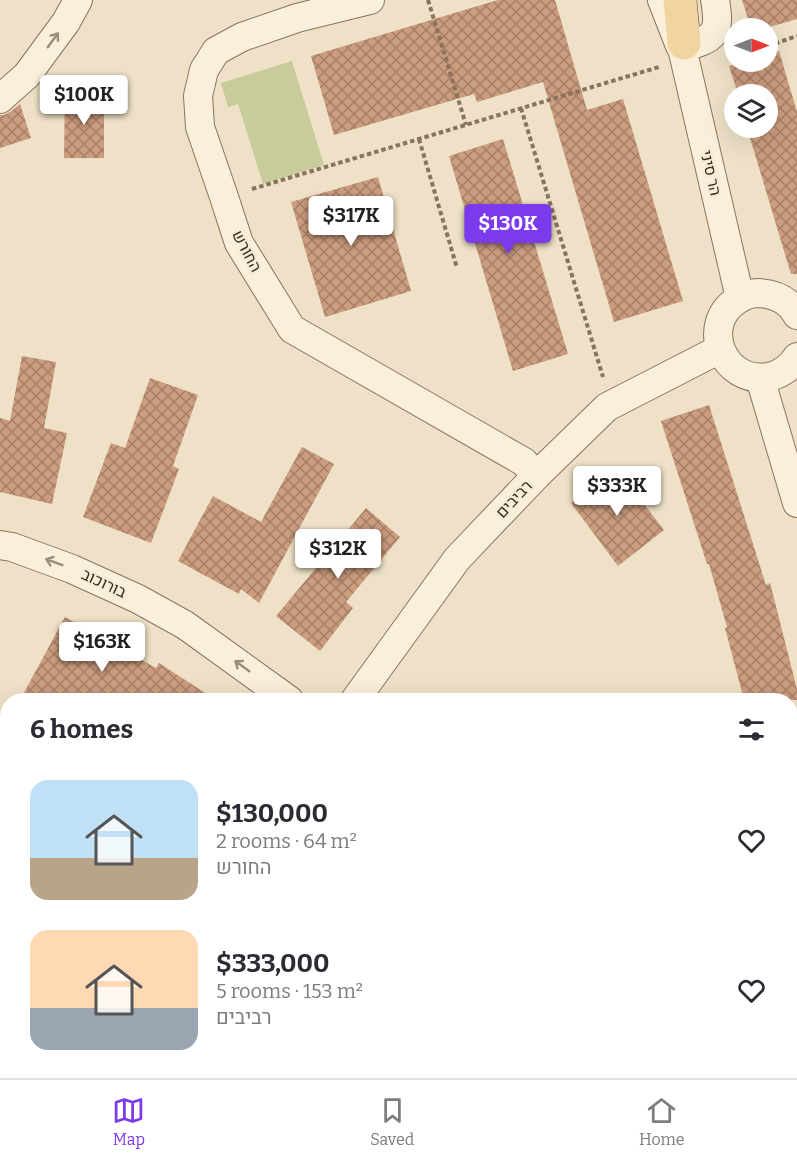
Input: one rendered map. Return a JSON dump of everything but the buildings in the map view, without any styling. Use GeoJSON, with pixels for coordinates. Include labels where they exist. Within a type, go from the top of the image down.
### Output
{"type":"FeatureCollection","features":[{"type":"Feature","properties":{"kind":"main road"},"geometry":{"type":"LineString","coordinates":[[679,0],[684,50]]}},
{"type":"Feature","properties":{"kind":"street"},"geometry":{"type":"LineString","coordinates":[[0,99],[27,75],[66,22],[78,0]]}},
{"type":"Feature","properties":{"kind":"street","name":"החורש"},"geometry":{"type":"LineString","coordinates":[[370,0],[297,18],[242,37],[216,51],[204,70],[198,96],[200,127],[239,243],[292,329],[524,462],[536,476]]}},
{"type":"Feature","properties":{"kind":"street","name":"הר סיני"},"geometry":{"type":"LineString","coordinates":[[662,0],[680,46],[684,50],[740,298]]}},
{"type":"Feature","properties":{"kind":"street"},"geometry":{"type":"LineString","coordinates":[[684,50],[710,38],[716,28],[718,16],[716,0]]}},
{"type":"Feature","properties":{"kind":"street"},"geometry":{"type":"LineString","coordinates":[[797,315],[793,308],[782,299],[769,294],[754,293],[731,304],[723,314],[718,337],[720,349],[726,361],[735,370],[747,376],[760,378],[774,376],[786,370],[797,357]]}},
{"type":"Feature","properties":{"kind":"street","name":"רביבים"},"geometry":{"type":"LineString","coordinates":[[360,693],[457,559],[536,476],[607,407],[720,349]]}},
{"type":"Feature","properties":{"kind":"street"},"geometry":{"type":"LineString","coordinates":[[760,378],[797,503]]}},
{"type":"Feature","properties":{"kind":"street","name":"בורוכוב"},"geometry":{"type":"LineString","coordinates":[[0,544],[72,568],[138,599],[186,625],[280,693]]}},
{"type":"Feature","properties":{"kind":"path"},"geometry":{"type":"LineString","coordinates":[[428,0],[466,125]]}},
{"type":"Feature","properties":{"kind":"path"},"geometry":{"type":"LineString","coordinates":[[778,43],[797,36]]}},
{"type":"Feature","properties":{"kind":"path"},"geometry":{"type":"LineString","coordinates":[[224,197],[521,108],[684,50]]}},
{"type":"Feature","properties":{"kind":"path"},"geometry":{"type":"LineString","coordinates":[[521,108],[612,406]]}},
{"type":"Feature","properties":{"kind":"path"},"geometry":{"type":"LineString","coordinates":[[419,139],[457,268]]}},
{"type":"Feature","properties":{"kind":"green space"},"geometry":{"type":"Polygon","coordinates":[[[292,61],[324,165],[263,184],[238,104],[228,107],[221,83],[292,61]]]}}]}
